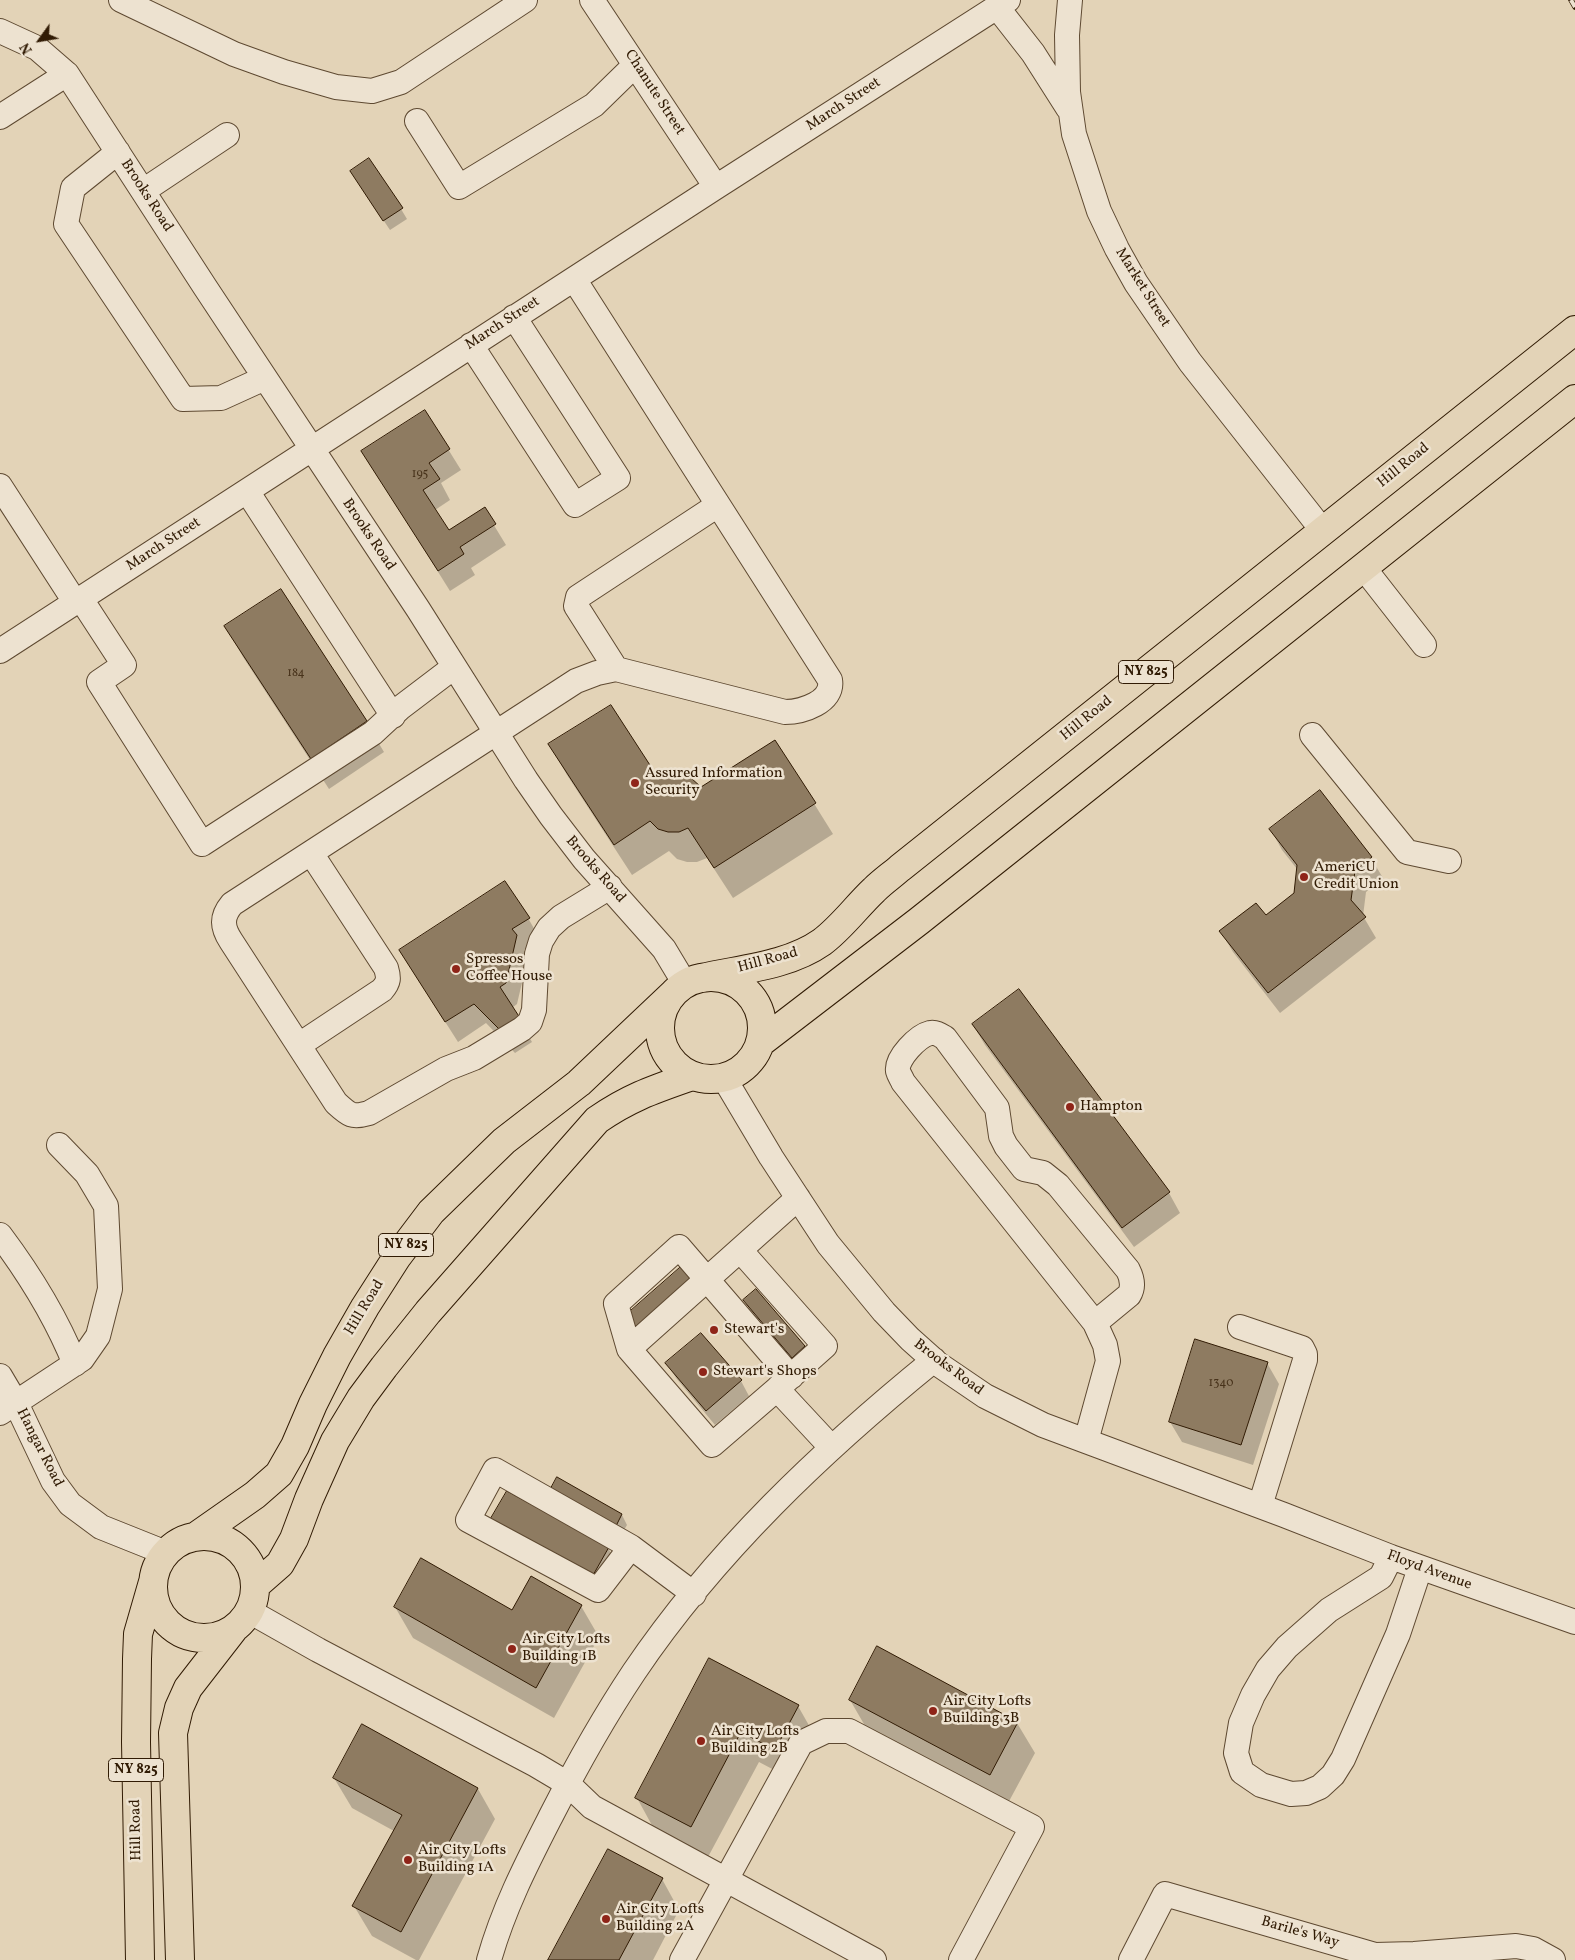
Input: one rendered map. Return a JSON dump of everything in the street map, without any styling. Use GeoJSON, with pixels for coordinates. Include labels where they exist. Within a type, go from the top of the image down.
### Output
{"type":"FeatureCollection","features":[{"type":"Feature","properties":{"kind":"main road","name":"Hill Road"},"geometry":{"type":"LineString","coordinates":[[195,1537],[256,1495],[279,1474],[295,1446],[337,1356],[397,1257],[430,1212],[504,1141],[579,1083],[687,985],[798,955],[822,942],[874,890],[900,868],[1575,330]]}},
{"type":"Feature","properties":{"kind":"main road"},"geometry":{"type":"LineString","coordinates":[[760,1043],[927,914],[1575,399]]}},
{"type":"Feature","properties":{"kind":"main road"},"geometry":{"type":"LineString","coordinates":[[719,978],[728,980],[736,983],[750,994],[759,1009],[763,1026],[760,1043],[752,1059],[740,1071],[724,1078],[708,1079],[692,1076],[678,1067],[668,1055],[662,1040],[660,1024],[664,1008],[687,985],[719,978]]}},
{"type":"Feature","properties":{"kind":"main road"},"geometry":{"type":"LineString","coordinates":[[195,1537],[212,1536],[229,1542],[236,1547],[252,1568],[256,1585],[280,1564],[294,1539],[309,1499],[335,1441],[361,1398],[428,1312],[597,1120],[619,1104],[640,1094],[692,1076]]}},
{"type":"Feature","properties":{"kind":"main road","name":"NY 825"},"geometry":{"type":"LineString","coordinates":[[153,1582],[157,1567],[166,1553],[179,1542],[195,1537]]}},
{"type":"Feature","properties":{"kind":"main road","name":"Hill Road"},"geometry":{"type":"LineString","coordinates":[[140,1960],[136,1742],[137,1659],[138,1634],[153,1582]]}},
{"type":"Feature","properties":{"kind":"main road"},"geometry":{"type":"LineString","coordinates":[[153,1582],[154,1599],[161,1614],[172,1626],[186,1635],[202,1638],[218,1637],[241,1620]]}},
{"type":"Feature","properties":{"kind":"main road","name":"NY 825"},"geometry":{"type":"LineString","coordinates":[[180,1960],[173,1733],[179,1708],[188,1688],[253,1602],[256,1585]]}},
{"type":"Feature","properties":{"kind":"street"},"geometry":{"type":"LineString","coordinates":[[121,0],[234,54],[284,72],[336,87],[372,91],[401,82],[525,0]]}},
{"type":"Feature","properties":{"kind":"street","name":"Chanute Street"},"geometry":{"type":"LineString","coordinates":[[592,0],[716,187]]}},
{"type":"Feature","properties":{"kind":"street","name":"Market Street"},"geometry":{"type":"LineString","coordinates":[[1070,0],[1067,35],[1068,92],[1074,134],[1098,211],[1136,283],[1190,362],[1323,531]]}},
{"type":"Feature","properties":{"kind":"street"},"geometry":{"type":"LineString","coordinates":[[1003,4],[1071,112]]}},
{"type":"Feature","properties":{"kind":"street","name":"March Street"},"geometry":{"type":"LineString","coordinates":[[0,651],[514,317],[1003,4]]}},
{"type":"Feature","properties":{"kind":"street","name":"Brooks Road"},"geometry":{"type":"LineString","coordinates":[[0,31],[38,48],[67,74],[551,816],[584,859],[664,949],[687,985]]}},
{"type":"Feature","properties":{"kind":"street"},"geometry":{"type":"LineString","coordinates":[[417,121],[460,187],[594,105],[636,65]]}},
{"type":"Feature","properties":{"kind":"street"},"geometry":{"type":"LineString","coordinates":[[0,117],[67,74]]}},
{"type":"Feature","properties":{"kind":"street"},"geometry":{"type":"LineString","coordinates":[[143,191],[227,135]]}},
{"type":"Feature","properties":{"kind":"street"},"geometry":{"type":"LineString","coordinates":[[118,152],[74,188],[66,224],[183,399],[221,398],[265,378]]}},
{"type":"Feature","properties":{"kind":"street"},"geometry":{"type":"LineString","coordinates":[[574,279],[830,680],[831,687],[828,694],[804,710],[784,712],[616,669],[597,673],[576,682],[232,904],[226,911],[223,921],[225,931],[231,941],[336,1103],[348,1114],[358,1116],[369,1112],[446,1069],[474,1058],[522,1029],[530,1022],[534,1010],[537,954],[541,941],[549,928],[561,917],[610,887]]}},
{"type":"Feature","properties":{"kind":"street"},"geometry":{"type":"LineString","coordinates":[[471,345],[575,505],[618,478],[514,317]]}},
{"type":"Feature","properties":{"kind":"street"},"geometry":{"type":"LineString","coordinates":[[0,486],[124,665],[99,682],[202,844],[374,733],[454,667]]}},
{"type":"Feature","properties":{"kind":"street"},"geometry":{"type":"LineString","coordinates":[[247,491],[393,716]]}},
{"type":"Feature","properties":{"kind":"street"},"geometry":{"type":"LineString","coordinates":[[616,669],[576,606],[578,597],[718,505]]}},
{"type":"Feature","properties":{"kind":"street"},"geometry":{"type":"LineString","coordinates":[[1363,567],[1424,645]]}},
{"type":"Feature","properties":{"kind":"street"},"geometry":{"type":"LineString","coordinates":[[1312,735],[1407,852],[1449,861]]}},
{"type":"Feature","properties":{"kind":"street"},"geometry":{"type":"LineString","coordinates":[[299,1045],[382,990],[387,984],[388,978],[386,968],[310,853]]}},
{"type":"Feature","properties":{"kind":"street"},"geometry":{"type":"LineString","coordinates":[[1086,1441],[1108,1362],[1105,1345],[1095,1323],[903,1082],[898,1072],[899,1061],[905,1052],[928,1033],[936,1033],[945,1038],[997,1108],[1000,1136],[1024,1169],[1043,1173],[1058,1185],[1128,1270],[1131,1276],[1132,1290],[1129,1295],[1095,1323]]}},
{"type":"Feature","properties":{"kind":"street","name":"Brooks Road"},"geometry":{"type":"LineString","coordinates":[[724,1078],[771,1158],[828,1244],[884,1312],[934,1360],[985,1396],[1043,1425],[1284,1515]]}},
{"type":"Feature","properties":{"kind":"street"},"geometry":{"type":"LineString","coordinates":[[8,1408],[78,1361],[98,1336],[110,1289],[106,1206],[87,1174],[59,1145]]}},
{"type":"Feature","properties":{"kind":"street"},"geometry":{"type":"LineString","coordinates":[[629,1349],[798,1198]]}},
{"type":"Feature","properties":{"kind":"street"},"geometry":{"type":"LineString","coordinates":[[0,1235],[21,1262],[78,1361]]}},
{"type":"Feature","properties":{"kind":"street"},"geometry":{"type":"LineString","coordinates":[[740,1250],[825,1346],[784,1383],[712,1445],[629,1349],[616,1304],[679,1247],[707,1279],[784,1383],[831,1448]]}},
{"type":"Feature","properties":{"kind":"street"},"geometry":{"type":"LineString","coordinates":[[1240,1327],[1302,1348],[1305,1354],[1305,1360],[1260,1506]]}},
{"type":"Feature","properties":{"kind":"street"},"geometry":{"type":"LineString","coordinates":[[489,1960],[498,1927],[518,1881],[568,1784],[604,1720],[667,1627],[722,1560],[778,1500],[831,1448],[934,1360]]}},
{"type":"Feature","properties":{"kind":"street","name":"Hangar Road"},"geometry":{"type":"LineString","coordinates":[[0,1376],[8,1408],[53,1481],[70,1504],[101,1527],[166,1553]]}},
{"type":"Feature","properties":{"kind":"street"},"geometry":{"type":"LineString","coordinates":[[631,1547],[598,1590],[468,1520],[495,1470],[631,1547],[694,1594]]}},
{"type":"Feature","properties":{"kind":"street","name":"Floyd Avenue"},"geometry":{"type":"LineString","coordinates":[[1284,1515],[1392,1558],[1575,1622]]}},
{"type":"Feature","properties":{"kind":"street"},"geometry":{"type":"LineString","coordinates":[[1392,1558],[1381,1577],[1329,1610],[1287,1647],[1268,1669],[1252,1695],[1241,1724],[1236,1753],[1242,1772],[1261,1785],[1291,1794],[1306,1793],[1320,1787],[1333,1775],[1343,1759],[1398,1634],[1420,1568]]}},
{"type":"Feature","properties":{"kind":"street"},"geometry":{"type":"LineString","coordinates":[[241,1620],[318,1650],[536,1765],[568,1784],[592,1807],[874,1960]]}},
{"type":"Feature","properties":{"kind":"street"},"geometry":{"type":"LineString","coordinates":[[682,1960],[801,1743],[826,1731],[849,1731],[1032,1828],[961,1960]]}},
{"type":"Feature","properties":{"kind":"street","name":"Barile's Way"},"geometry":{"type":"LineString","coordinates":[[1131,1960],[1165,1894],[1375,1955],[1409,1957],[1516,1946],[1533,1949],[1554,1960]]}},
{"type":"Feature","properties":{"kind":"building"},"geometry":{"type":"Polygon","coordinates":[[[369,158],[403,208],[383,221],[350,171],[369,158]]]}},
{"type":"Feature","properties":{"kind":"building"},"geometry":{"type":"Polygon","coordinates":[[[425,410],[450,449],[429,463],[440,479],[423,490],[449,530],[485,507],[496,524],[460,547],[464,554],[438,571],[361,451],[425,410]]]}},
{"type":"Feature","properties":{"kind":"building"},"geometry":{"type":"Polygon","coordinates":[[[281,589],[367,721],[311,759],[224,626],[281,589]]]}},
{"type":"Feature","properties":{"kind":"building","name":"Assured Information Security"},"geometry":{"type":"Polygon","coordinates":[[[611,705],[659,779],[668,774],[679,773],[691,778],[701,787],[775,740],[816,803],[714,868],[688,828],[679,832],[668,832],[658,829],[650,821],[614,845],[548,744],[611,705]]]}},
{"type":"Feature","properties":{"kind":"building"},"geometry":{"type":"Polygon","coordinates":[[[1320,790],[1372,857],[1355,871],[1351,900],[1366,917],[1268,993],[1219,931],[1256,903],[1266,915],[1294,893],[1297,865],[1269,829],[1320,790]]]}},
{"type":"Feature","properties":{"kind":"building"},"geometry":{"type":"Polygon","coordinates":[[[505,881],[530,918],[512,929],[517,935],[506,983],[500,987],[522,1021],[503,1033],[474,1004],[445,1022],[399,950],[505,881]]]}},
{"type":"Feature","properties":{"kind":"building"},"geometry":{"type":"Polygon","coordinates":[[[1019,989],[1170,1192],[1122,1228],[972,1024],[1019,989]]]}},
{"type":"Feature","properties":{"kind":"building"},"geometry":{"type":"Polygon","coordinates":[[[683,1265],[695,1279],[637,1328],[626,1315],[683,1265]]]}},
{"type":"Feature","properties":{"kind":"building"},"geometry":{"type":"Polygon","coordinates":[[[756,1289],[805,1346],[792,1358],[743,1300],[756,1289]]]}},
{"type":"Feature","properties":{"kind":"building","name":"Stewart's Shops"},"geometry":{"type":"Polygon","coordinates":[[[701,1333],[742,1380],[706,1411],[665,1363],[701,1333]]]}},
{"type":"Feature","properties":{"kind":"building"},"geometry":{"type":"Polygon","coordinates":[[[1195,1339],[1268,1362],[1241,1445],[1169,1422],[1195,1339]]]}},
{"type":"Feature","properties":{"kind":"building"},"geometry":{"type":"Polygon","coordinates":[[[557,1477],[622,1514],[615,1528],[549,1492],[557,1477]]]}},
{"type":"Feature","properties":{"kind":"building"},"geometry":{"type":"Polygon","coordinates":[[[507,1491],[609,1547],[592,1577],[490,1520],[507,1491]]]}},
{"type":"Feature","properties":{"kind":"building","name":"Air City Lofts Building 1B"},"geometry":{"type":"Polygon","coordinates":[[[421,1558],[512,1610],[531,1576],[582,1605],[536,1688],[394,1607],[421,1558]]]}},
{"type":"Feature","properties":{"kind":"building","name":"Air City Lofts Building 3B"},"geometry":{"type":"Polygon","coordinates":[[[877,1646],[1018,1722],[990,1775],[849,1700],[877,1646]]]}},
{"type":"Feature","properties":{"kind":"building","name":"Air City Lofts Building 2B"},"geometry":{"type":"Polygon","coordinates":[[[709,1658],[799,1705],[775,1750],[741,1732],[691,1827],[635,1798],[709,1658]]]}},
{"type":"Feature","properties":{"kind":"building","name":"Air City Lofts Building 1A"},"geometry":{"type":"Polygon","coordinates":[[[362,1724],[478,1788],[401,1932],[352,1906],[402,1815],[333,1778],[362,1724]]]}},
{"type":"Feature","properties":{"kind":"building","name":"Air City Lofts Building 2A"},"geometry":{"type":"Polygon","coordinates":[[[608,1849],[663,1878],[619,1960],[548,1960],[608,1849]]]}},
{"type":"Feature","properties":{"kind":"railway"},"geometry":{"type":"LineString","coordinates":[[1571,0],[1575,7]]}},
{"type":"Feature","properties":{"kind":"place","name":"Assured Information Security"},"geometry":{"type":"Point","coordinates":[635,783]}},
{"type":"Feature","properties":{"kind":"place","name":"AmeriCU Credit Union"},"geometry":{"type":"Point","coordinates":[1304,877]}},
{"type":"Feature","properties":{"kind":"place","name":"Spressos Coffee House"},"geometry":{"type":"Point","coordinates":[456,969]}},
{"type":"Feature","properties":{"kind":"place","name":"Hampton"},"geometry":{"type":"Point","coordinates":[1070,1107]}},
{"type":"Feature","properties":{"kind":"place","name":"Stewart's"},"geometry":{"type":"Point","coordinates":[714,1330]}},
{"type":"Feature","properties":{"kind":"place","name":"Stewart's Shops"},"geometry":{"type":"Point","coordinates":[703,1372]}},
{"type":"Feature","properties":{"kind":"place","name":"Air City Lofts Building 1B"},"geometry":{"type":"Point","coordinates":[512,1649]}},
{"type":"Feature","properties":{"kind":"place","name":"Air City Lofts Building 3B"},"geometry":{"type":"Point","coordinates":[933,1711]}},
{"type":"Feature","properties":{"kind":"place","name":"Air City Lofts Building 2B"},"geometry":{"type":"Point","coordinates":[701,1741]}},
{"type":"Feature","properties":{"kind":"place","name":"Air City Lofts Building 1A"},"geometry":{"type":"Point","coordinates":[408,1860]}},
{"type":"Feature","properties":{"kind":"place","name":"Air City Lofts Building 2A"},"geometry":{"type":"Point","coordinates":[606,1919]}}]}
